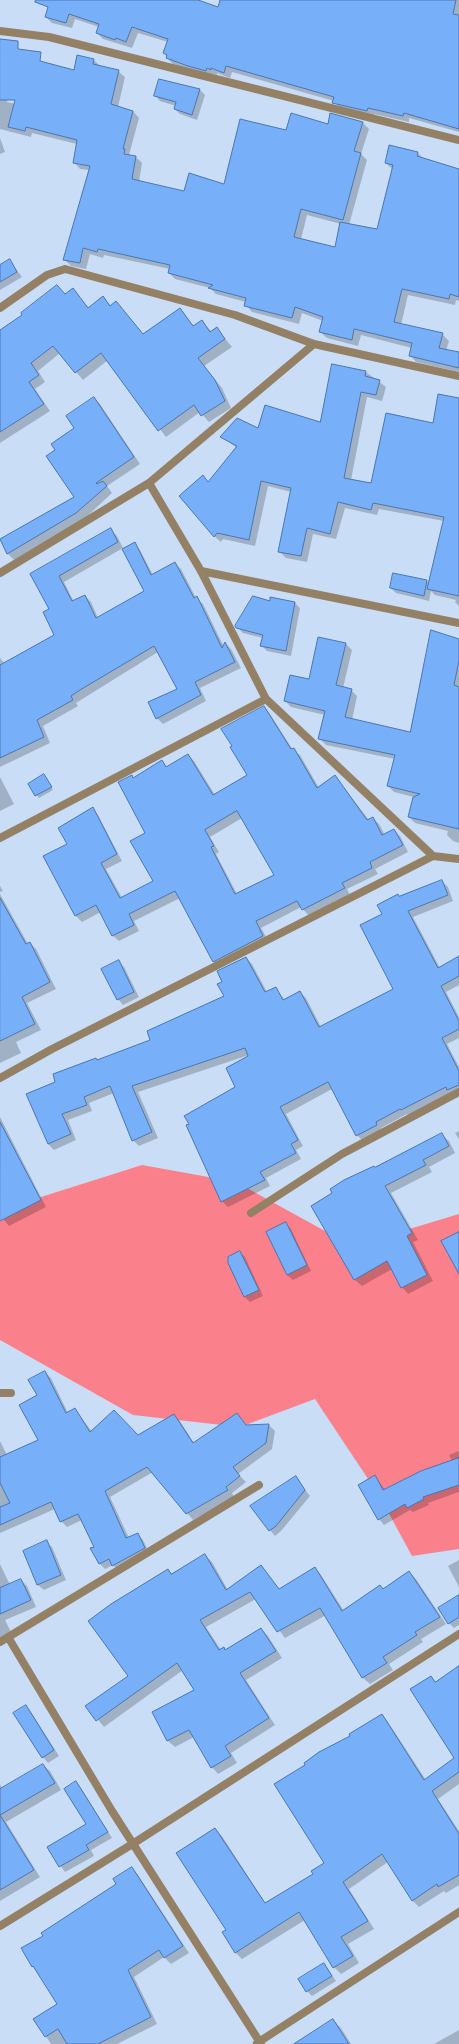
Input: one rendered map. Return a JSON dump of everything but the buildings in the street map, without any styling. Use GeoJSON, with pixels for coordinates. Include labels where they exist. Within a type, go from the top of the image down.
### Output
{"type":"FeatureCollection","features":[{"type":"Feature","properties":{"kind":"street"},"geometry":{"type":"LineString","coordinates":[[0,31],[49,37],[459,140]]}},
{"type":"Feature","properties":{"kind":"street"},"geometry":{"type":"LineString","coordinates":[[0,308],[47,275],[65,269],[235,315],[314,344],[459,376]]}},
{"type":"Feature","properties":{"kind":"street"},"geometry":{"type":"LineString","coordinates":[[0,573],[149,482],[314,344]]}},
{"type":"Feature","properties":{"kind":"street"},"geometry":{"type":"LineString","coordinates":[[149,482],[201,571],[266,699],[433,856]]}},
{"type":"Feature","properties":{"kind":"street"},"geometry":{"type":"LineString","coordinates":[[201,571],[459,623]]}},
{"type":"Feature","properties":{"kind":"street"},"geometry":{"type":"LineString","coordinates":[[0,838],[266,699]]}},
{"type":"Feature","properties":{"kind":"street"},"geometry":{"type":"LineString","coordinates":[[0,1078],[52,1049],[433,856],[459,859]]}},
{"type":"Feature","properties":{"kind":"street"},"geometry":{"type":"LineString","coordinates":[[251,1214],[342,1154],[459,1092]]}},
{"type":"Feature","properties":{"kind":"street"},"geometry":{"type":"LineString","coordinates":[[0,1393],[11,1393]]}},
{"type":"Feature","properties":{"kind":"street"},"geometry":{"type":"LineString","coordinates":[[0,1642],[259,1485]]}},
{"type":"Feature","properties":{"kind":"street"},"geometry":{"type":"LineString","coordinates":[[0,1926],[134,1843],[459,1634]]}},
{"type":"Feature","properties":{"kind":"street"},"geometry":{"type":"LineString","coordinates":[[8,1637],[112,1811],[134,1843],[259,2043],[459,1912]]}},
{"type":"Feature","properties":{"kind":"shaded area"},"geometry":{"type":"Polygon","coordinates":[[[142,1165],[236,1182],[374,1258],[406,1230],[459,1214],[459,1549],[412,1556],[380,1497],[315,1399],[240,1427],[133,1415],[0,1340],[0,1210],[142,1165]]]}}]}
